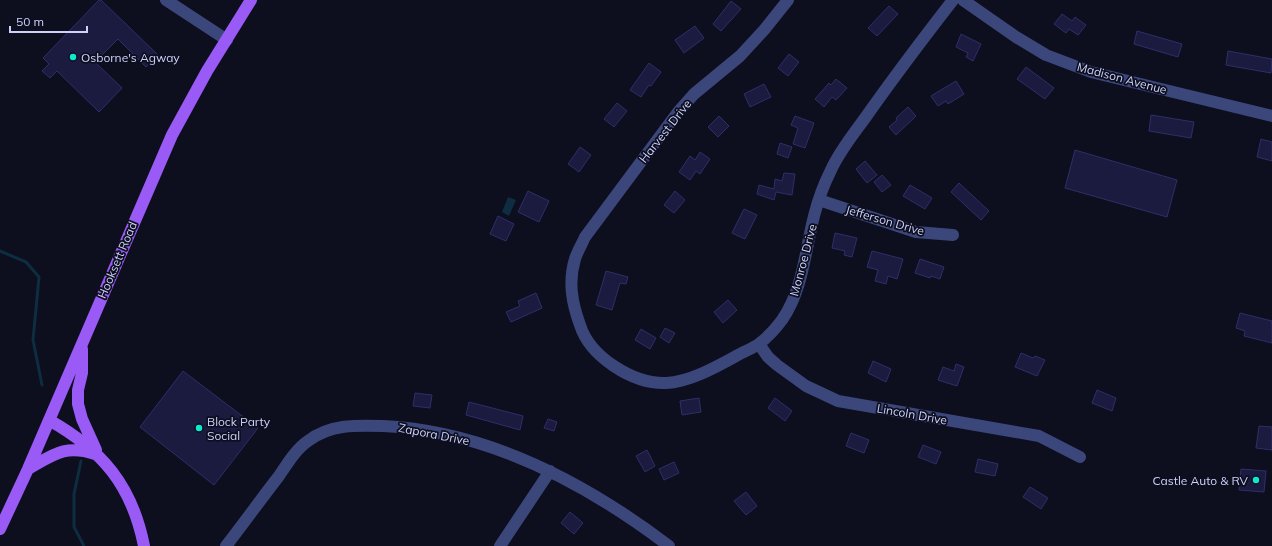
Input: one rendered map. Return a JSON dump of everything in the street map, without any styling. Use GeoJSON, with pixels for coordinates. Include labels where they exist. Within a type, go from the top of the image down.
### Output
{"type":"FeatureCollection","features":[{"type":"Feature","properties":{"kind":"main road","name":"Hooksett Road"},"geometry":{"type":"LineString","coordinates":[[0,529],[28,469],[172,135],[207,71],[251,0]]}},
{"type":"Feature","properties":{"kind":"main road"},"geometry":{"type":"LineString","coordinates":[[82,341],[82,373],[78,390],[78,404],[82,419],[98,455]]}},
{"type":"Feature","properties":{"kind":"main road"},"geometry":{"type":"LineString","coordinates":[[49,420],[70,432],[98,455],[110,469],[128,497],[141,530],[144,546]]}},
{"type":"Feature","properties":{"kind":"main road"},"geometry":{"type":"LineString","coordinates":[[28,469],[56,453],[68,450],[77,450],[98,455]]}},
{"type":"Feature","properties":{"kind":"street"},"geometry":{"type":"LineString","coordinates":[[166,0],[227,40]]}},
{"type":"Feature","properties":{"kind":"street","name":"Harvest Drive"},"geometry":{"type":"LineString","coordinates":[[571,282],[575,258],[585,237],[678,112],[694,94],[740,56],[764,30],[788,0]]}},
{"type":"Feature","properties":{"kind":"street","name":"Monroe Drive"},"geometry":{"type":"LineString","coordinates":[[571,282],[573,305],[586,338],[602,356],[621,371],[643,380],[666,383],[690,378],[712,369],[759,344],[782,320],[793,299],[807,253],[814,216],[832,169],[844,148],[906,60],[953,0]]}},
{"type":"Feature","properties":{"kind":"street","name":"Madison Avenue"},"geometry":{"type":"LineString","coordinates":[[963,0],[1016,37],[1046,55],[1084,69],[1272,116]]}},
{"type":"Feature","properties":{"kind":"street","name":"Jefferson Drive"},"geometry":{"type":"LineString","coordinates":[[819,200],[916,232],[953,235]]}},
{"type":"Feature","properties":{"kind":"street","name":"Lincoln Drive"},"geometry":{"type":"LineString","coordinates":[[759,344],[768,357],[782,369],[806,386],[838,401],[1039,436],[1080,457]]}},
{"type":"Feature","properties":{"kind":"street","name":"Zapora Drive"},"geometry":{"type":"LineString","coordinates":[[226,546],[290,460],[307,441],[324,431],[337,427],[373,425],[420,429],[467,440],[513,454],[550,471],[608,503],[669,546]]}},
{"type":"Feature","properties":{"kind":"street"},"geometry":{"type":"LineString","coordinates":[[500,546],[550,471]]}},
{"type":"Feature","properties":{"kind":"water"},"geometry":{"type":"Polygon","coordinates":[[[508,197],[516,200],[509,216],[502,212],[508,197]]]}},
{"type":"Feature","properties":{"kind":"building","name":"Osborne's Agway"},"geometry":{"type":"Polygon","coordinates":[[[99,0],[101,0],[158,55],[146,67],[118,39],[95,62],[122,88],[99,112],[57,71],[50,78],[42,71],[49,64],[43,58],[99,0]]]}},
{"type":"Feature","properties":{"kind":"building"},"geometry":{"type":"Polygon","coordinates":[[[731,1],[741,9],[721,31],[713,24],[731,1]]]}},
{"type":"Feature","properties":{"kind":"building"},"geometry":{"type":"Polygon","coordinates":[[[889,6],[898,14],[877,36],[868,28],[889,6]]]}},
{"type":"Feature","properties":{"kind":"building"},"geometry":{"type":"Polygon","coordinates":[[[1062,14],[1072,21],[1075,17],[1086,25],[1078,35],[1069,29],[1066,33],[1054,24],[1062,14]]]}},
{"type":"Feature","properties":{"kind":"building"},"geometry":{"type":"Polygon","coordinates":[[[695,26],[704,38],[684,53],[675,40],[695,26]]]}},
{"type":"Feature","properties":{"kind":"building"},"geometry":{"type":"Polygon","coordinates":[[[1137,31],[1182,44],[1178,57],[1134,44],[1137,31]]]}},
{"type":"Feature","properties":{"kind":"building"},"geometry":{"type":"Polygon","coordinates":[[[961,34],[981,44],[973,61],[966,57],[968,53],[956,47],[961,34]]]}},
{"type":"Feature","properties":{"kind":"building"},"geometry":{"type":"Polygon","coordinates":[[[1228,51],[1272,59],[1271,73],[1226,65],[1228,51]]]}},
{"type":"Feature","properties":{"kind":"building"},"geometry":{"type":"Polygon","coordinates":[[[789,54],[799,62],[788,76],[778,68],[789,54]]]}},
{"type":"Feature","properties":{"kind":"building"},"geometry":{"type":"Polygon","coordinates":[[[649,63],[661,72],[651,86],[649,85],[641,97],[630,90],[649,63]]]}},
{"type":"Feature","properties":{"kind":"building"},"geometry":{"type":"Polygon","coordinates":[[[1026,67],[1054,88],[1045,99],[1017,79],[1026,67]]]}},
{"type":"Feature","properties":{"kind":"building"},"geometry":{"type":"Polygon","coordinates":[[[836,79],[847,88],[836,100],[832,97],[824,107],[815,99],[829,83],[831,85],[836,79]]]}},
{"type":"Feature","properties":{"kind":"building"},"geometry":{"type":"Polygon","coordinates":[[[956,81],[964,94],[948,104],[946,101],[938,106],[931,96],[956,81]]]}},
{"type":"Feature","properties":{"kind":"building"},"geometry":{"type":"Polygon","coordinates":[[[764,84],[771,97],[750,107],[744,94],[764,84]]]}},
{"type":"Feature","properties":{"kind":"building"},"geometry":{"type":"Polygon","coordinates":[[[617,103],[627,111],[614,127],[604,119],[617,103]]]}},
{"type":"Feature","properties":{"kind":"building"},"geometry":{"type":"Polygon","coordinates":[[[908,107],[916,116],[896,135],[889,127],[908,107]]]}},
{"type":"Feature","properties":{"kind":"building"},"geometry":{"type":"Polygon","coordinates":[[[1151,115],[1194,122],[1191,138],[1149,131],[1151,115]]]}},
{"type":"Feature","properties":{"kind":"building"},"geometry":{"type":"Polygon","coordinates":[[[719,116],[729,126],[718,137],[708,127],[719,116]]]}},
{"type":"Feature","properties":{"kind":"building"},"geometry":{"type":"Polygon","coordinates":[[[795,116],[814,123],[805,148],[793,144],[798,128],[791,125],[795,116]]]}},
{"type":"Feature","properties":{"kind":"building"},"geometry":{"type":"Polygon","coordinates":[[[1261,139],[1272,142],[1272,161],[1257,157],[1261,139]]]}},
{"type":"Feature","properties":{"kind":"building"},"geometry":{"type":"Polygon","coordinates":[[[780,143],[792,147],[788,158],[777,154],[780,143]]]}},
{"type":"Feature","properties":{"kind":"building"},"geometry":{"type":"Polygon","coordinates":[[[580,147],[591,155],[579,172],[568,164],[580,147]]]}},
{"type":"Feature","properties":{"kind":"building"},"geometry":{"type":"Polygon","coordinates":[[[1075,150],[1177,180],[1167,217],[1065,188],[1075,150]]]}},
{"type":"Feature","properties":{"kind":"building"},"geometry":{"type":"Polygon","coordinates":[[[700,152],[710,159],[700,174],[696,171],[690,180],[679,172],[690,156],[695,160],[700,152]]]}},
{"type":"Feature","properties":{"kind":"building"},"geometry":{"type":"Polygon","coordinates":[[[865,161],[877,175],[867,183],[856,169],[865,161]]]}},
{"type":"Feature","properties":{"kind":"building"},"geometry":{"type":"Polygon","coordinates":[[[784,173],[795,174],[792,195],[776,192],[774,200],[757,194],[759,185],[774,189],[775,179],[782,181],[784,173]]]}},
{"type":"Feature","properties":{"kind":"building"},"geometry":{"type":"Polygon","coordinates":[[[882,175],[891,185],[882,192],[874,182],[882,175]]]}},
{"type":"Feature","properties":{"kind":"building"},"geometry":{"type":"Polygon","coordinates":[[[959,183],[989,211],[981,220],[951,192],[959,183]]]}},
{"type":"Feature","properties":{"kind":"building"},"geometry":{"type":"Polygon","coordinates":[[[910,185],[932,198],[925,209],[903,196],[910,185]]]}},
{"type":"Feature","properties":{"kind":"building"},"geometry":{"type":"Polygon","coordinates":[[[528,191],[549,201],[539,222],[518,212],[528,191]]]}},
{"type":"Feature","properties":{"kind":"building"},"geometry":{"type":"Polygon","coordinates":[[[675,191],[685,200],[674,213],[664,205],[675,191]]]}},
{"type":"Feature","properties":{"kind":"building"},"geometry":{"type":"Polygon","coordinates":[[[744,209],[757,215],[745,239],[732,233],[744,209]]]}},
{"type":"Feature","properties":{"kind":"building"},"geometry":{"type":"Polygon","coordinates":[[[498,216],[514,224],[506,241],[490,234],[498,216]]]}},
{"type":"Feature","properties":{"kind":"building"},"geometry":{"type":"Polygon","coordinates":[[[835,233],[857,238],[852,257],[844,255],[845,251],[832,248],[835,233]]]}},
{"type":"Feature","properties":{"kind":"building"},"geometry":{"type":"Polygon","coordinates":[[[872,251],[903,259],[897,279],[888,276],[886,284],[875,281],[878,270],[867,267],[872,251]]]}},
{"type":"Feature","properties":{"kind":"building"},"geometry":{"type":"Polygon","coordinates":[[[920,259],[944,267],[940,279],[931,276],[930,278],[915,273],[920,259]]]}},
{"type":"Feature","properties":{"kind":"building"},"geometry":{"type":"Polygon","coordinates":[[[606,271],[628,277],[626,284],[620,283],[612,310],[596,305],[606,271]]]}},
{"type":"Feature","properties":{"kind":"building"},"geometry":{"type":"Polygon","coordinates":[[[536,293],[542,308],[511,322],[506,312],[520,306],[518,301],[536,293]]]}},
{"type":"Feature","properties":{"kind":"building"},"geometry":{"type":"Polygon","coordinates":[[[728,300],[737,310],[723,323],[714,312],[728,300]]]}},
{"type":"Feature","properties":{"kind":"building"},"geometry":{"type":"Polygon","coordinates":[[[1240,313],[1272,321],[1272,343],[1244,336],[1245,331],[1236,328],[1240,313]]]}},
{"type":"Feature","properties":{"kind":"building"},"geometry":{"type":"Polygon","coordinates":[[[665,328],[675,333],[669,343],[660,337],[665,328]]]}},
{"type":"Feature","properties":{"kind":"building"},"geometry":{"type":"Polygon","coordinates":[[[641,329],[656,338],[650,349],[635,340],[641,329]]]}},
{"type":"Feature","properties":{"kind":"building"},"geometry":{"type":"Polygon","coordinates":[[[1021,353],[1033,358],[1035,356],[1045,360],[1037,376],[1015,367],[1021,353]]]}},
{"type":"Feature","properties":{"kind":"building"},"geometry":{"type":"Polygon","coordinates":[[[873,361],[891,369],[886,382],[868,373],[873,361]]]}},
{"type":"Feature","properties":{"kind":"building"},"geometry":{"type":"Polygon","coordinates":[[[956,364],[964,367],[957,386],[938,380],[943,367],[954,371],[956,364]]]}},
{"type":"Feature","properties":{"kind":"building","name":"Block Party Social"},"geometry":{"type":"Polygon","coordinates":[[[183,371],[258,428],[214,485],[140,427],[183,371]]]}},
{"type":"Feature","properties":{"kind":"building"},"geometry":{"type":"Polygon","coordinates":[[[1097,390],[1116,398],[1112,411],[1092,403],[1097,390]]]}},
{"type":"Feature","properties":{"kind":"building"},"geometry":{"type":"Polygon","coordinates":[[[415,393],[432,395],[430,408],[413,406],[415,393]]]}},
{"type":"Feature","properties":{"kind":"building"},"geometry":{"type":"Polygon","coordinates":[[[699,398],[701,412],[682,415],[680,401],[699,398]]]}},
{"type":"Feature","properties":{"kind":"building"},"geometry":{"type":"Polygon","coordinates":[[[775,398],[792,411],[785,421],[768,408],[775,398]]]}},
{"type":"Feature","properties":{"kind":"building"},"geometry":{"type":"Polygon","coordinates":[[[469,402],[523,416],[520,430],[466,415],[469,402]]]}},
{"type":"Feature","properties":{"kind":"building"},"geometry":{"type":"Polygon","coordinates":[[[548,419],[557,422],[554,431],[544,428],[548,419]]]}},
{"type":"Feature","properties":{"kind":"building"},"geometry":{"type":"Polygon","coordinates":[[[1259,426],[1272,427],[1272,450],[1256,448],[1259,426]]]}},
{"type":"Feature","properties":{"kind":"building"},"geometry":{"type":"Polygon","coordinates":[[[851,433],[869,440],[864,453],[846,446],[851,433]]]}},
{"type":"Feature","properties":{"kind":"building"},"geometry":{"type":"Polygon","coordinates":[[[923,445],[941,452],[936,464],[918,457],[923,445]]]}},
{"type":"Feature","properties":{"kind":"building"},"geometry":{"type":"Polygon","coordinates":[[[647,450],[655,466],[645,472],[636,456],[647,450]]]}},
{"type":"Feature","properties":{"kind":"building"},"geometry":{"type":"Polygon","coordinates":[[[978,459],[998,464],[995,476],[975,472],[978,459]]]}},
{"type":"Feature","properties":{"kind":"building"},"geometry":{"type":"Polygon","coordinates":[[[674,462],[679,473],[664,480],[659,469],[674,462]]]}},
{"type":"Feature","properties":{"kind":"building"},"geometry":{"type":"Polygon","coordinates":[[[1241,469],[1266,471],[1264,492],[1239,490],[1241,469]]]}},
{"type":"Feature","properties":{"kind":"building"},"geometry":{"type":"Polygon","coordinates":[[[1030,487],[1048,498],[1041,509],[1023,497],[1030,487]]]}},
{"type":"Feature","properties":{"kind":"building"},"geometry":{"type":"Polygon","coordinates":[[[746,492],[757,506],[746,515],[734,501],[746,492]]]}},
{"type":"Feature","properties":{"kind":"building"},"geometry":{"type":"Polygon","coordinates":[[[570,512],[583,523],[574,534],[561,523],[570,512]]]}},
{"type":"Feature","properties":{"kind":"waterway"},"geometry":{"type":"LineString","coordinates":[[0,251],[26,262],[39,277],[33,340],[42,385]]}},
{"type":"Feature","properties":{"kind":"waterway"},"geometry":{"type":"LineString","coordinates":[[81,461],[74,494],[74,527],[84,546]]}},
{"type":"Feature","properties":{"kind":"place","name":"Osborne's Agway"},"geometry":{"type":"Point","coordinates":[73,57]}},
{"type":"Feature","properties":{"kind":"place","name":"Block Party Social"},"geometry":{"type":"Point","coordinates":[199,428]}},
{"type":"Feature","properties":{"kind":"place","name":"Castle Auto & RV"},"geometry":{"type":"Point","coordinates":[1256,480]}}]}
